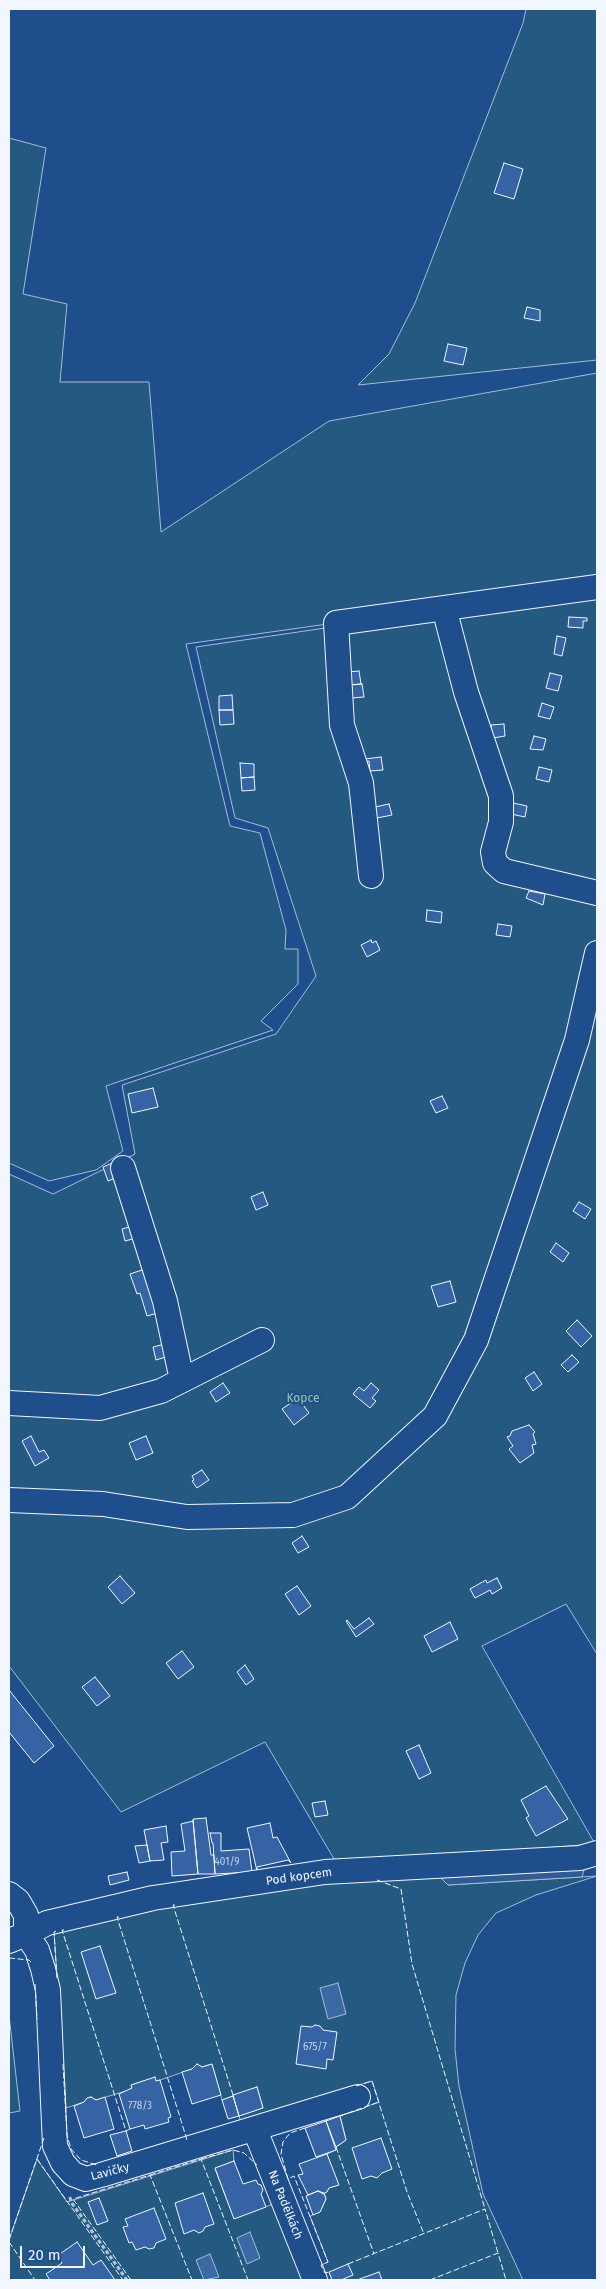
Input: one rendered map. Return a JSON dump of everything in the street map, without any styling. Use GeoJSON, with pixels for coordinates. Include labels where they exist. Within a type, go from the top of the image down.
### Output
{"type":"FeatureCollection","features":[{"type":"Feature","properties":{"kind":"street"},"geometry":{"type":"LineString","coordinates":[[371,876],[361,783],[342,725],[336,623],[597,587]]}},
{"type":"Feature","properties":{"kind":"street"},"geometry":{"type":"LineString","coordinates":[[444,608],[466,692],[501,796],[501,822],[493,852],[495,864],[504,871],[597,893]]}},
{"type":"Feature","properties":{"kind":"street"},"geometry":{"type":"LineString","coordinates":[[9,1500],[103,1504],[186,1517],[293,1515],[347,1497],[435,1416],[476,1340],[577,1040],[597,953]]}},
{"type":"Feature","properties":{"kind":"street"},"geometry":{"type":"LineString","coordinates":[[123,1168],[165,1300],[182,1380]]}},
{"type":"Feature","properties":{"kind":"street"},"geometry":{"type":"LineString","coordinates":[[9,1403],[100,1408],[161,1391],[262,1340]]}},
{"type":"Feature","properties":{"kind":"street","name":"Pod kopcem"},"geometry":{"type":"LineString","coordinates":[[18,1938],[47,1923],[153,1898],[325,1872],[580,1858],[597,1853]]}},
{"type":"Feature","properties":{"kind":"street"},"geometry":{"type":"LineString","coordinates":[[9,1894],[18,1901],[26,1915],[18,1938]]}},
{"type":"Feature","properties":{"kind":"street","name":"Lavičky"},"geometry":{"type":"LineString","coordinates":[[18,1938],[37,1950],[48,1990],[54,2146],[63,2163],[73,2174],[86,2179],[101,2175],[255,2130],[358,2097]]}},
{"type":"Feature","properties":{"kind":"street","name":"Na Padělkách"},"geometry":{"type":"LineString","coordinates":[[255,2130],[315,2280]]}},
{"type":"Feature","properties":{"kind":"path"},"geometry":{"type":"LineString","coordinates":[[73,2174],[68,2187],[71,2202],[127,2280]]}},
{"type":"Feature","properties":{"kind":"green space"},"geometry":{"type":"Polygon","coordinates":[[[526,9],[597,9],[597,360],[358,385],[389,354],[415,303],[523,23],[526,9]]]}},
{"type":"Feature","properties":{"kind":"green space"},"geometry":{"type":"Polygon","coordinates":[[[9,138],[46,148],[23,294],[67,304],[60,382],[149,382],[161,532],[329,421],[597,373],[597,586],[186,644],[230,826],[260,833],[286,930],[285,949],[298,949],[298,984],[261,1021],[273,1030],[106,1086],[123,1151],[96,1170],[49,1181],[9,1163],[9,138]]]}},
{"type":"Feature","properties":{"kind":"green space","name":"Kopce"},"geometry":{"type":"Polygon","coordinates":[[[597,588],[597,1654],[566,1604],[482,1646],[595,1844],[337,1864],[265,1742],[121,1812],[9,1666],[9,1174],[53,1194],[135,1154],[122,1085],[276,1034],[316,976],[268,828],[235,818],[196,647],[597,588]]]}},
{"type":"Feature","properties":{"kind":"green space"},"geometry":{"type":"Polygon","coordinates":[[[434,1871],[448,1885],[597,1876],[536,1895],[496,1913],[478,1935],[465,1963],[456,1995],[455,2049],[459,2086],[483,2194],[523,2280],[327,2280],[321,2265],[328,2262],[310,2216],[320,2212],[326,2199],[324,2193],[329,2188],[338,2185],[327,2154],[336,2150],[336,2147],[346,2140],[340,2116],[379,2102],[372,2081],[241,2122],[239,2116],[263,2108],[257,2087],[222,2100],[212,2064],[202,2067],[197,2064],[192,2069],[160,2080],[156,2081],[154,2078],[131,2085],[132,2088],[129,2090],[96,2100],[90,2097],[84,2102],[66,2108],[54,1932],[155,1908],[336,1878],[434,1871]]]}},
{"type":"Feature","properties":{"kind":"green space"},"geometry":{"type":"Polygon","coordinates":[[[9,2015],[20,2111],[9,2113],[9,2015]]]}},
{"type":"Feature","properties":{"kind":"green space"},"geometry":{"type":"Polygon","coordinates":[[[233,2150],[234,2161],[215,2169],[234,2218],[273,2204],[303,2280],[9,2280],[9,2240],[37,2159],[67,2202],[233,2150]]]}},
{"type":"Feature","properties":{"kind":"shaded area"},"geometry":{"type":"Polygon","coordinates":[[[586,1863],[582,1877],[448,1885],[434,1871],[586,1863]]]}},
{"type":"Feature","properties":{"kind":"shaded area"},"geometry":{"type":"Polygon","coordinates":[[[338,1983],[346,2014],[328,2019],[320,1988],[338,1983]]]}},
{"type":"Feature","properties":{"kind":"shaded area"},"geometry":{"type":"Polygon","coordinates":[[[250,2232],[260,2258],[247,2264],[237,2238],[250,2232]]]}},
{"type":"Feature","properties":{"kind":"shaded area"},"geometry":{"type":"Polygon","coordinates":[[[210,2254],[219,2277],[204,2280],[196,2260],[210,2254]]]}},
{"type":"Feature","properties":{"kind":"building"},"geometry":{"type":"Polygon","coordinates":[[[504,163],[523,169],[514,199],[494,193],[504,163]]]}},
{"type":"Feature","properties":{"kind":"building"},"geometry":{"type":"Polygon","coordinates":[[[527,307],[540,310],[540,321],[524,318],[527,307]]]}},
{"type":"Feature","properties":{"kind":"building"},"geometry":{"type":"Polygon","coordinates":[[[448,344],[467,348],[463,365],[444,361],[448,344]]]}},
{"type":"Feature","properties":{"kind":"building"},"geometry":{"type":"Polygon","coordinates":[[[569,617],[587,618],[587,621],[583,621],[583,628],[568,627],[569,617]]]}},
{"type":"Feature","properties":{"kind":"building"},"geometry":{"type":"Polygon","coordinates":[[[557,636],[566,638],[562,656],[554,654],[557,636]]]}},
{"type":"Feature","properties":{"kind":"building"},"geometry":{"type":"Polygon","coordinates":[[[359,671],[361,684],[347,685],[346,672],[359,671]]]}},
{"type":"Feature","properties":{"kind":"building"},"geometry":{"type":"Polygon","coordinates":[[[550,673],[562,676],[558,691],[546,688],[550,673]]]}},
{"type":"Feature","properties":{"kind":"building"},"geometry":{"type":"Polygon","coordinates":[[[362,684],[364,697],[352,698],[350,685],[362,684]]]}},
{"type":"Feature","properties":{"kind":"building"},"geometry":{"type":"Polygon","coordinates":[[[232,695],[233,710],[219,710],[219,696],[232,695]]]}},
{"type":"Feature","properties":{"kind":"building"},"geometry":{"type":"Polygon","coordinates":[[[542,703],[554,707],[550,719],[538,716],[542,703]]]}},
{"type":"Feature","properties":{"kind":"building"},"geometry":{"type":"Polygon","coordinates":[[[219,710],[233,710],[234,724],[220,725],[219,710]]]}},
{"type":"Feature","properties":{"kind":"building"},"geometry":{"type":"Polygon","coordinates":[[[504,724],[505,736],[493,738],[491,725],[504,724]]]}},
{"type":"Feature","properties":{"kind":"building"},"geometry":{"type":"Polygon","coordinates":[[[534,736],[546,739],[543,750],[530,749],[534,736]]]}},
{"type":"Feature","properties":{"kind":"building"},"geometry":{"type":"Polygon","coordinates":[[[381,757],[383,770],[370,771],[369,761],[365,762],[365,759],[381,757]]]}},
{"type":"Feature","properties":{"kind":"building"},"geometry":{"type":"Polygon","coordinates":[[[240,763],[254,764],[254,777],[241,778],[240,763]]]}},
{"type":"Feature","properties":{"kind":"building"},"geometry":{"type":"Polygon","coordinates":[[[539,767],[552,770],[549,782],[536,779],[539,767]]]}},
{"type":"Feature","properties":{"kind":"building"},"geometry":{"type":"Polygon","coordinates":[[[254,777],[255,790],[242,791],[241,778],[254,777]]]}},
{"type":"Feature","properties":{"kind":"building"},"geometry":{"type":"Polygon","coordinates":[[[513,803],[527,806],[525,817],[511,814],[513,803]]]}},
{"type":"Feature","properties":{"kind":"building"},"geometry":{"type":"Polygon","coordinates":[[[389,804],[392,815],[377,818],[375,807],[389,804]]]}},
{"type":"Feature","properties":{"kind":"building"},"geometry":{"type":"Polygon","coordinates":[[[529,891],[545,894],[543,905],[526,898],[529,891]]]}},
{"type":"Feature","properties":{"kind":"building"},"geometry":{"type":"Polygon","coordinates":[[[427,910],[442,912],[441,923],[426,921],[427,910]]]}},
{"type":"Feature","properties":{"kind":"building"},"geometry":{"type":"Polygon","coordinates":[[[498,924],[512,926],[510,937],[496,935],[498,924]]]}},
{"type":"Feature","properties":{"kind":"building"},"geometry":{"type":"Polygon","coordinates":[[[371,940],[372,943],[376,941],[380,950],[367,957],[361,945],[371,940]]]}},
{"type":"Feature","properties":{"kind":"building"},"geometry":{"type":"Polygon","coordinates":[[[153,1088],[158,1107],[132,1113],[128,1094],[153,1088]]]}},
{"type":"Feature","properties":{"kind":"building"},"geometry":{"type":"Polygon","coordinates":[[[442,1096],[448,1108],[436,1113],[430,1101],[442,1096]]]}},
{"type":"Feature","properties":{"kind":"building"},"geometry":{"type":"Polygon","coordinates":[[[117,1161],[123,1175],[108,1181],[103,1167],[117,1161]]]}},
{"type":"Feature","properties":{"kind":"building"},"geometry":{"type":"Polygon","coordinates":[[[263,1192],[268,1205],[256,1210],[251,1197],[263,1192]]]}},
{"type":"Feature","properties":{"kind":"building"},"geometry":{"type":"Polygon","coordinates":[[[579,1202],[591,1209],[585,1219],[573,1211],[579,1202]]]}},
{"type":"Feature","properties":{"kind":"building"},"geometry":{"type":"Polygon","coordinates":[[[137,1225],[140,1237],[125,1241],[122,1229],[137,1225]]]}},
{"type":"Feature","properties":{"kind":"building"},"geometry":{"type":"Polygon","coordinates":[[[556,1243],[569,1253],[563,1262],[550,1252],[556,1243]]]}},
{"type":"Feature","properties":{"kind":"building"},"geometry":{"type":"Polygon","coordinates":[[[151,1267],[161,1312],[147,1316],[140,1293],[137,1294],[130,1274],[151,1267]]]}},
{"type":"Feature","properties":{"kind":"building"},"geometry":{"type":"Polygon","coordinates":[[[450,1281],[456,1302],[438,1307],[431,1286],[450,1281]]]}},
{"type":"Feature","properties":{"kind":"building"},"geometry":{"type":"Polygon","coordinates":[[[577,1320],[592,1336],[581,1347],[566,1331],[577,1320]]]}},
{"type":"Feature","properties":{"kind":"building"},"geometry":{"type":"Polygon","coordinates":[[[169,1343],[172,1355],[156,1360],[153,1347],[169,1343]]]}},
{"type":"Feature","properties":{"kind":"building"},"geometry":{"type":"Polygon","coordinates":[[[572,1355],[579,1362],[568,1372],[561,1365],[572,1355]]]}},
{"type":"Feature","properties":{"kind":"building"},"geometry":{"type":"Polygon","coordinates":[[[534,1372],[542,1384],[533,1391],[525,1378],[534,1372]]]}},
{"type":"Feature","properties":{"kind":"building"},"geometry":{"type":"Polygon","coordinates":[[[223,1383],[230,1393],[216,1402],[210,1392],[223,1383]]]}},
{"type":"Feature","properties":{"kind":"building"},"geometry":{"type":"Polygon","coordinates":[[[371,1383],[379,1390],[372,1398],[376,1401],[370,1408],[353,1394],[359,1387],[364,1391],[371,1383]]]}},
{"type":"Feature","properties":{"kind":"building"},"geometry":{"type":"Polygon","coordinates":[[[298,1398],[309,1413],[294,1425],[282,1409],[298,1398]]]}},
{"type":"Feature","properties":{"kind":"building"},"geometry":{"type":"Polygon","coordinates":[[[529,1425],[535,1432],[533,1434],[536,1444],[532,1445],[534,1453],[520,1463],[509,1449],[513,1446],[507,1437],[510,1436],[512,1431],[529,1425]]]}},
{"type":"Feature","properties":{"kind":"building"},"geometry":{"type":"Polygon","coordinates":[[[31,1436],[39,1452],[44,1450],[49,1458],[35,1466],[22,1441],[31,1436]]]}},
{"type":"Feature","properties":{"kind":"building"},"geometry":{"type":"Polygon","coordinates":[[[146,1436],[153,1453],[136,1460],[129,1443],[146,1436]]]}},
{"type":"Feature","properties":{"kind":"building"},"geometry":{"type":"Polygon","coordinates":[[[202,1470],[209,1480],[197,1488],[192,1481],[194,1480],[192,1476],[202,1470]]]}},
{"type":"Feature","properties":{"kind":"building"},"geometry":{"type":"Polygon","coordinates":[[[302,1536],[309,1547],[298,1553],[292,1543],[302,1536]]]}},
{"type":"Feature","properties":{"kind":"building"},"geometry":{"type":"Polygon","coordinates":[[[120,1576],[135,1593],[122,1604],[108,1587],[120,1576]]]}},
{"type":"Feature","properties":{"kind":"building"},"geometry":{"type":"Polygon","coordinates":[[[497,1578],[502,1588],[492,1594],[490,1590],[475,1598],[470,1589],[486,1580],[487,1583],[497,1578]]]}},
{"type":"Feature","properties":{"kind":"building"},"geometry":{"type":"Polygon","coordinates":[[[297,1586],[311,1606],[299,1615],[285,1594],[297,1586]]]}},
{"type":"Feature","properties":{"kind":"building"},"geometry":{"type":"Polygon","coordinates":[[[369,1618],[374,1624],[356,1637],[346,1621],[354,1629],[369,1618]]]}},
{"type":"Feature","properties":{"kind":"building"},"geometry":{"type":"Polygon","coordinates":[[[450,1622],[458,1639],[432,1652],[424,1636],[450,1622]]]}},
{"type":"Feature","properties":{"kind":"building"},"geometry":{"type":"Polygon","coordinates":[[[182,1651],[194,1667],[178,1679],[166,1663],[182,1651]]]}},
{"type":"Feature","properties":{"kind":"building"},"geometry":{"type":"Polygon","coordinates":[[[245,1665],[254,1679],[246,1685],[237,1672],[245,1665]]]}},
{"type":"Feature","properties":{"kind":"building"},"geometry":{"type":"Polygon","coordinates":[[[95,1677],[110,1696],[97,1706],[82,1687],[95,1677]]]}},
{"type":"Feature","properties":{"kind":"building"},"geometry":{"type":"Polygon","coordinates":[[[9,1690],[54,1746],[34,1763],[9,1732],[9,1690]]]}},
{"type":"Feature","properties":{"kind":"building"},"geometry":{"type":"Polygon","coordinates":[[[419,1745],[431,1773],[419,1779],[406,1751],[419,1745]]]}},
{"type":"Feature","properties":{"kind":"building"},"geometry":{"type":"Polygon","coordinates":[[[546,1786],[568,1819],[536,1836],[526,1818],[529,1816],[521,1800],[546,1786]]]}},
{"type":"Feature","properties":{"kind":"building"},"geometry":{"type":"Polygon","coordinates":[[[325,1801],[328,1815],[315,1817],[312,1803],[325,1801]]]}},
{"type":"Feature","properties":{"kind":"building"},"geometry":{"type":"Polygon","coordinates":[[[206,1818],[211,1855],[214,1855],[215,1874],[198,1874],[193,1819],[206,1818]]]}},
{"type":"Feature","properties":{"kind":"building"},"geometry":{"type":"Polygon","coordinates":[[[193,1821],[198,1874],[172,1876],[171,1852],[185,1851],[181,1824],[193,1821]]]}},
{"type":"Feature","properties":{"kind":"building"},"geometry":{"type":"Polygon","coordinates":[[[270,1823],[273,1838],[277,1837],[291,1863],[288,1860],[257,1867],[257,1871],[247,1828],[270,1823]]]}},
{"type":"Feature","properties":{"kind":"building"},"geometry":{"type":"Polygon","coordinates":[[[166,1826],[168,1842],[161,1843],[164,1860],[150,1861],[144,1830],[166,1826]]]}},
{"type":"Feature","properties":{"kind":"building"},"geometry":{"type":"Polygon","coordinates":[[[210,1833],[221,1833],[221,1851],[249,1849],[252,1872],[215,1874],[213,1843],[210,1833]]]}},
{"type":"Feature","properties":{"kind":"building"},"geometry":{"type":"Polygon","coordinates":[[[147,1845],[150,1861],[139,1863],[135,1846],[147,1845]]]}},
{"type":"Feature","properties":{"kind":"building"},"geometry":{"type":"Polygon","coordinates":[[[127,1872],[129,1880],[110,1885],[108,1876],[127,1872]]]}},
{"type":"Feature","properties":{"kind":"building"},"geometry":{"type":"Polygon","coordinates":[[[100,1946],[116,1993],[96,1999],[81,1952],[100,1946]]]}},
{"type":"Feature","properties":{"kind":"building"},"geometry":{"type":"Polygon","coordinates":[[[315,2025],[320,2026],[323,2030],[337,2032],[333,2060],[327,2059],[326,2069],[296,2064],[301,2026],[312,2027],[315,2025]]]}},
{"type":"Feature","properties":{"kind":"building"},"geometry":{"type":"Polygon","coordinates":[[[197,2064],[202,2067],[212,2064],[221,2095],[192,2104],[182,2072],[192,2069],[197,2064]]]}},
{"type":"Feature","properties":{"kind":"building"},"geometry":{"type":"Polygon","coordinates":[[[155,2077],[156,2081],[160,2080],[171,2117],[168,2118],[169,2122],[145,2129],[144,2125],[130,2129],[119,2094],[132,2088],[131,2085],[155,2077]]]}},
{"type":"Feature","properties":{"kind":"building"},"geometry":{"type":"Polygon","coordinates":[[[257,2087],[263,2108],[239,2116],[233,2095],[257,2087]]]}},
{"type":"Feature","properties":{"kind":"building"},"geometry":{"type":"Polygon","coordinates":[[[233,2096],[239,2116],[228,2119],[222,2100],[233,2096]]]}},
{"type":"Feature","properties":{"kind":"building"},"geometry":{"type":"Polygon","coordinates":[[[91,2097],[96,2100],[105,2097],[114,2129],[84,2138],[74,2106],[91,2097]]]}},
{"type":"Feature","properties":{"kind":"building"},"geometry":{"type":"Polygon","coordinates":[[[340,2116],[346,2140],[336,2147],[326,2121],[340,2116]]]}},
{"type":"Feature","properties":{"kind":"building"},"geometry":{"type":"Polygon","coordinates":[[[326,2121],[336,2150],[316,2157],[305,2128],[326,2121]]]}},
{"type":"Feature","properties":{"kind":"building"},"geometry":{"type":"Polygon","coordinates":[[[126,2131],[132,2151],[117,2156],[110,2135],[126,2131]]]}},
{"type":"Feature","properties":{"kind":"building"},"geometry":{"type":"Polygon","coordinates":[[[381,2138],[392,2169],[382,2173],[377,2178],[371,2176],[362,2179],[352,2148],[381,2138]]]}},
{"type":"Feature","properties":{"kind":"building"},"geometry":{"type":"Polygon","coordinates":[[[327,2154],[339,2185],[329,2188],[323,2194],[318,2191],[308,2195],[298,2175],[303,2174],[299,2164],[327,2154]]]}},
{"type":"Feature","properties":{"kind":"building"},"geometry":{"type":"Polygon","coordinates":[[[234,2161],[243,2184],[256,2180],[261,2185],[263,2190],[261,2194],[266,2207],[234,2219],[215,2168],[234,2161]]]}},
{"type":"Feature","properties":{"kind":"building"},"geometry":{"type":"Polygon","coordinates":[[[318,2191],[324,2193],[326,2199],[320,2212],[313,2215],[306,2196],[318,2191]]]}},
{"type":"Feature","properties":{"kind":"building"},"geometry":{"type":"Polygon","coordinates":[[[203,2193],[214,2224],[205,2227],[199,2233],[194,2230],[184,2234],[175,2203],[203,2193]]]}},
{"type":"Feature","properties":{"kind":"building"},"geometry":{"type":"Polygon","coordinates":[[[99,2198],[108,2221],[97,2225],[88,2202],[99,2198]]]}},
{"type":"Feature","properties":{"kind":"building"},"geometry":{"type":"Polygon","coordinates":[[[154,2208],[166,2239],[156,2243],[154,2248],[149,2249],[145,2247],[136,2250],[132,2242],[129,2243],[123,2227],[128,2226],[125,2219],[154,2208]]]}},
{"type":"Feature","properties":{"kind":"building"},"geometry":{"type":"Polygon","coordinates":[[[77,2242],[93,2265],[101,2260],[115,2280],[50,2280],[46,2274],[62,2263],[57,2256],[77,2242]]]}},
{"type":"Feature","properties":{"kind":"building"},"geometry":{"type":"Polygon","coordinates":[[[348,2264],[353,2275],[341,2280],[332,2280],[329,2272],[348,2264]]]}},
{"type":"Feature","properties":{"kind":"building"},"geometry":{"type":"Polygon","coordinates":[[[379,2272],[382,2280],[357,2280],[379,2272]]]}},
{"type":"Feature","properties":{"kind":"fence"},"geometry":{"type":"LineString","coordinates":[[377,1880],[401,1889],[412,1964],[485,2209]]}},
{"type":"Feature","properties":{"kind":"fence"},"geometry":{"type":"LineString","coordinates":[[175,1905],[173,1905],[233,2095]]}},
{"type":"Feature","properties":{"kind":"fence"},"geometry":{"type":"LineString","coordinates":[[119,1917],[117,1917],[187,2140],[189,2139]]}},
{"type":"Feature","properties":{"kind":"fence"},"geometry":{"type":"LineString","coordinates":[[64,1930],[62,1930],[126,2131],[130,2129]]}},
{"type":"Feature","properties":{"kind":"fence"},"geometry":{"type":"LineString","coordinates":[[56,1931],[54,1932],[57,1979]]}},
{"type":"Feature","properties":{"kind":"fence"},"geometry":{"type":"LineString","coordinates":[[9,1958],[29,1960],[31,1962]]}},
{"type":"Feature","properties":{"kind":"fence"},"geometry":{"type":"LineString","coordinates":[[35,1984],[37,2019]]}},
{"type":"Feature","properties":{"kind":"fence"},"geometry":{"type":"LineString","coordinates":[[63,2064],[67,2135],[71,2149],[81,2160],[97,2165]]}},
{"type":"Feature","properties":{"kind":"fence"},"geometry":{"type":"LineString","coordinates":[[356,2086],[372,2081],[407,2192],[424,2234]]}},
{"type":"Feature","properties":{"kind":"fence"},"geometry":{"type":"LineString","coordinates":[[340,2116],[379,2102]]}},
{"type":"Feature","properties":{"kind":"fence"},"geometry":{"type":"LineString","coordinates":[[305,2128],[290,2133],[283,2142],[281,2154],[288,2179],[294,2176],[328,2262],[321,2265],[325,2273],[329,2272]]}},
{"type":"Feature","properties":{"kind":"fence"},"geometry":{"type":"LineString","coordinates":[[9,2240],[44,2138]]}},
{"type":"Feature","properties":{"kind":"fence"},"geometry":{"type":"LineString","coordinates":[[336,2147],[374,2254]]}},
{"type":"Feature","properties":{"kind":"fence"},"geometry":{"type":"LineString","coordinates":[[201,2159],[233,2150],[244,2153],[257,2165]]}},
{"type":"Feature","properties":{"kind":"fence"},"geometry":{"type":"LineString","coordinates":[[37,2159],[123,2280]]}},
{"type":"Feature","properties":{"kind":"fence"},"geometry":{"type":"LineString","coordinates":[[150,2175],[201,2159],[248,2280]]}},
{"type":"Feature","properties":{"kind":"fence"},"geometry":{"type":"LineString","coordinates":[[131,2280],[73,2199],[150,2175],[192,2280]]}},
{"type":"Feature","properties":{"kind":"fence"},"geometry":{"type":"LineString","coordinates":[[348,2264],[485,2209],[498,2253]]}},
{"type":"Feature","properties":{"kind":"fence"},"geometry":{"type":"LineString","coordinates":[[9,2242],[35,2280]]}},
{"type":"Feature","properties":{"kind":"fence"},"geometry":{"type":"LineString","coordinates":[[430,2280],[498,2253],[506,2280]]}}]}
